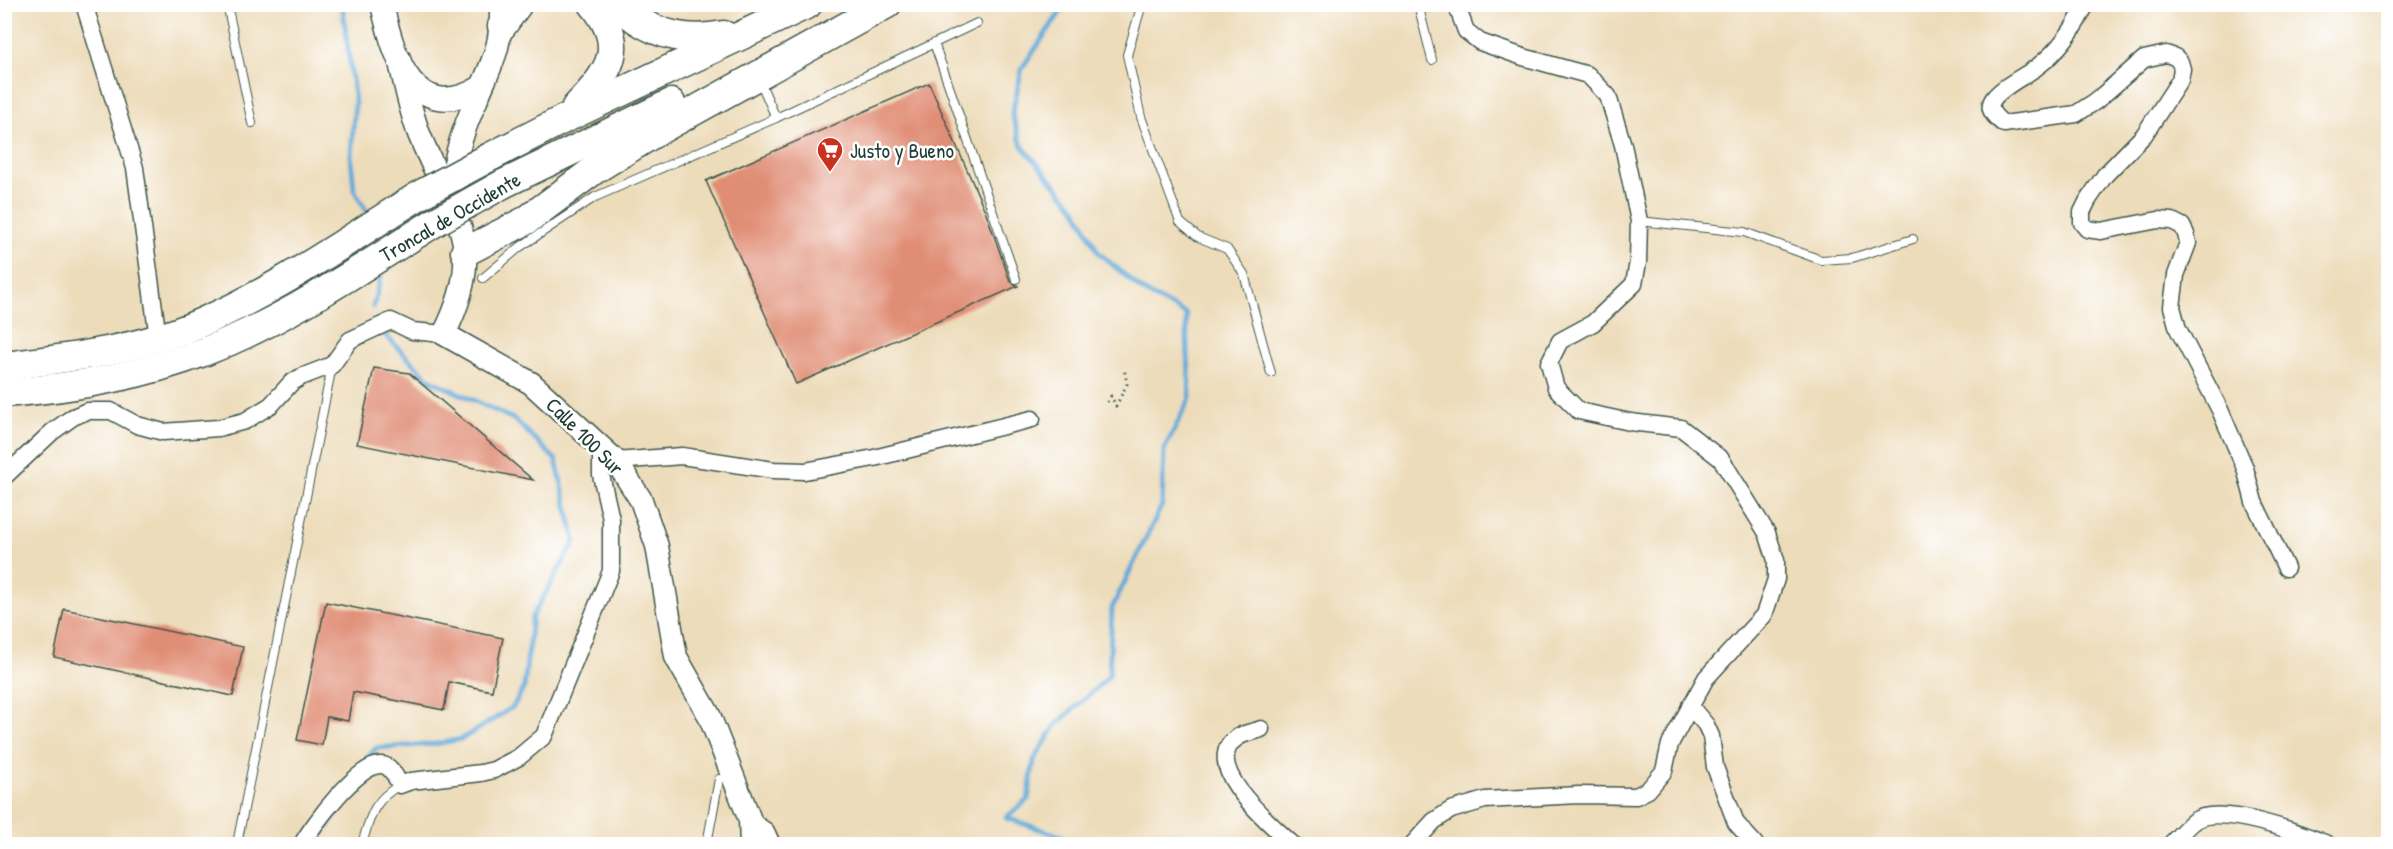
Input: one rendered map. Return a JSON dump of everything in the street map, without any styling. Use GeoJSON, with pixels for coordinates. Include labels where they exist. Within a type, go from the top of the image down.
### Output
{"type":"FeatureCollection","features":[{"type":"Feature","properties":{"kind":"highway"},"geometry":{"type":"LineString","coordinates":[[566,118],[605,76],[611,60],[612,44],[609,30],[604,18],[592,4]]}},
{"type":"Feature","properties":{"kind":"highway"},"geometry":{"type":"LineString","coordinates":[[618,4],[644,25],[682,39],[723,35],[772,21]]}},
{"type":"Feature","properties":{"kind":"highway","name":"Troncal de Occidente"},"geometry":{"type":"LineString","coordinates":[[4,393],[55,389],[164,365],[206,351],[252,331],[301,304],[438,204],[490,157],[566,118],[808,4]]}},
{"type":"Feature","properties":{"kind":"highway","name":"Troncal de Occidente"},"geometry":{"type":"LineString","coordinates":[[4,366],[102,353],[199,324],[438,204],[503,184],[780,51],[886,4]]}},
{"type":"Feature","properties":{"kind":"highway"},"geometry":{"type":"LineString","coordinates":[[465,252],[527,219],[594,170],[656,132],[886,4]]}},
{"type":"Feature","properties":{"kind":"street"},"geometry":{"type":"LineString","coordinates":[[84,4],[135,168],[158,338]]}},
{"type":"Feature","properties":{"kind":"street"},"geometry":{"type":"LineString","coordinates":[[382,4],[405,75],[417,88],[432,96],[449,99],[466,96],[481,87]]}},
{"type":"Feature","properties":{"kind":"street"},"geometry":{"type":"LineString","coordinates":[[1413,844],[1434,821],[1451,810],[1485,801],[1579,795],[1636,796],[1648,790],[1664,771],[1670,744],[1706,678],[1764,615],[1776,579],[1776,560],[1767,533],[1721,459],[1681,428],[1630,422],[1579,411],[1556,388],[1549,363],[1560,341],[1593,323],[1634,284],[1638,262],[1639,221],[1623,145],[1608,96],[1588,75],[1480,42],[1466,31],[1456,4]]}},
{"type":"Feature","properties":{"kind":"street"},"geometry":{"type":"LineString","coordinates":[[2086,4],[2080,18],[2059,45],[2038,66],[2000,93],[1992,101],[1991,109],[1995,118],[2004,124],[2076,114],[2096,101],[2144,59],[2166,54],[2175,57],[2180,62],[2182,69],[2180,80],[2144,135],[2105,175],[2088,200],[2082,213],[2082,223],[2087,229],[2101,231],[2158,220],[2172,221],[2182,226],[2188,243],[2176,275],[2172,307],[2178,329],[2220,410],[2245,468],[2254,502],[2286,568]]}},
{"type":"Feature","properties":{"kind":"street"},"geometry":{"type":"LineString","coordinates":[[438,204],[466,125],[491,68],[507,12]]}},
{"type":"Feature","properties":{"kind":"street"},"geometry":{"type":"LineString","coordinates":[[399,58],[408,100],[420,134],[438,204],[461,224],[465,252],[464,280],[457,308],[444,334]]}},
{"type":"Feature","properties":{"kind":"street","name":"Calle 100 Sur"},"geometry":{"type":"LineString","coordinates":[[332,365],[350,340],[391,321],[412,331],[444,334],[531,383],[609,453],[640,500],[650,524],[657,546],[676,657],[709,715],[750,820],[751,844]]}},
{"type":"Feature","properties":{"kind":"street"},"geometry":{"type":"LineString","coordinates":[[4,477],[52,432],[73,417],[87,411],[111,411],[137,425],[163,432],[218,429],[259,414],[282,395],[291,383],[332,365]]}},
{"type":"Feature","properties":{"kind":"street"},"geometry":{"type":"LineString","coordinates":[[302,844],[310,828],[351,781],[374,766],[388,767],[399,785],[411,781],[481,773],[494,770],[519,757],[544,736],[611,571],[611,519],[601,475],[609,453],[682,456],[773,470],[805,471],[874,458],[1032,419]]}},
{"type":"Feature","properties":{"kind":"street"},"geometry":{"type":"LineString","coordinates":[[1690,706],[1706,725],[1711,736],[1715,767],[1736,823],[1755,844]]}},
{"type":"Feature","properties":{"kind":"street"},"geometry":{"type":"LineString","coordinates":[[1261,729],[1238,737],[1227,752],[1227,769],[1241,794],[1292,844]]}},
{"type":"Feature","properties":{"kind":"street"},"geometry":{"type":"LineString","coordinates":[[2171,844],[2194,821],[2215,815],[2234,816],[2327,844]]}},
{"type":"Feature","properties":{"kind":"street"},"geometry":{"type":"LineString","coordinates":[[750,820],[766,831],[772,844]]}},
{"type":"Feature","properties":{"kind":"lane"},"geometry":{"type":"LineString","coordinates":[[227,4],[252,123]]}},
{"type":"Feature","properties":{"kind":"lane"},"geometry":{"type":"LineString","coordinates":[[1142,4],[1127,55],[1141,117],[1180,222],[1198,237],[1227,249],[1244,274],[1271,373]]}},
{"type":"Feature","properties":{"kind":"lane"},"geometry":{"type":"LineString","coordinates":[[1418,4],[1432,60]]}},
{"type":"Feature","properties":{"kind":"lane"},"geometry":{"type":"LineString","coordinates":[[483,279],[520,247],[595,197],[776,118],[977,22]]}},
{"type":"Feature","properties":{"kind":"lane"},"geometry":{"type":"LineString","coordinates":[[934,43],[1016,279]]}},
{"type":"Feature","properties":{"kind":"lane"},"geometry":{"type":"LineString","coordinates":[[758,75],[776,118]]}},
{"type":"Feature","properties":{"kind":"lane"},"geometry":{"type":"LineString","coordinates":[[1639,221],[1744,232],[1821,260],[1852,258],[1912,239]]}},
{"type":"Feature","properties":{"kind":"lane"},"geometry":{"type":"LineString","coordinates":[[237,844],[332,365]]}},
{"type":"Feature","properties":{"kind":"lane"},"geometry":{"type":"LineString","coordinates":[[707,844],[719,779]]}},
{"type":"Feature","properties":{"kind":"lane"},"geometry":{"type":"LineString","coordinates":[[362,844],[372,810],[384,795],[399,785]]}},
{"type":"Feature","properties":{"kind":"path"},"geometry":{"type":"LineString","coordinates":[[1107,402],[1111,396],[1116,406],[1127,384],[1124,368]]}},
{"type":"Feature","properties":{"kind":"building"},"geometry":{"type":"Polygon","coordinates":[[[929,83],[986,213],[1010,281],[1018,286],[796,384],[706,181],[929,83]]]}},
{"type":"Feature","properties":{"kind":"building"},"geometry":{"type":"Polygon","coordinates":[[[374,368],[409,373],[533,480],[357,444],[374,368]]]}},
{"type":"Feature","properties":{"kind":"building"},"geometry":{"type":"Polygon","coordinates":[[[326,602],[503,638],[492,691],[449,682],[444,710],[353,692],[348,721],[327,717],[322,745],[297,740],[326,602]]]}},
{"type":"Feature","properties":{"kind":"building"},"geometry":{"type":"Polygon","coordinates":[[[64,609],[243,647],[233,696],[54,657],[64,609]]]}},
{"type":"Feature","properties":{"kind":"waterway"},"geometry":{"type":"LineString","coordinates":[[342,4],[355,102],[351,155],[354,190],[366,210]]}},
{"type":"Feature","properties":{"kind":"waterway"},"geometry":{"type":"LineString","coordinates":[[1066,4],[1022,68],[1012,114],[1022,146],[1076,209],[1098,252],[1143,291],[1186,314],[1190,398],[1164,450],[1162,505],[1112,608],[1109,676],[1056,725],[1034,760],[1028,799],[1006,818],[1064,837],[1066,844]]}},
{"type":"Feature","properties":{"kind":"waterway"},"geometry":{"type":"LineString","coordinates":[[373,307],[381,277]]}},
{"type":"Feature","properties":{"kind":"waterway"},"geometry":{"type":"LineString","coordinates":[[359,768],[376,748],[435,744],[462,739],[513,707],[524,687],[532,617],[575,541],[556,460],[515,420],[429,379],[384,334]]}},
{"type":"Feature","properties":{"kind":"waterway"},"geometry":{"type":"LineString","coordinates":[[316,844],[340,808]]}},
{"type":"Feature","properties":{"kind":"place","name":"Justo y Bueno"},"geometry":{"type":"Point","coordinates":[830,173]}}]}
